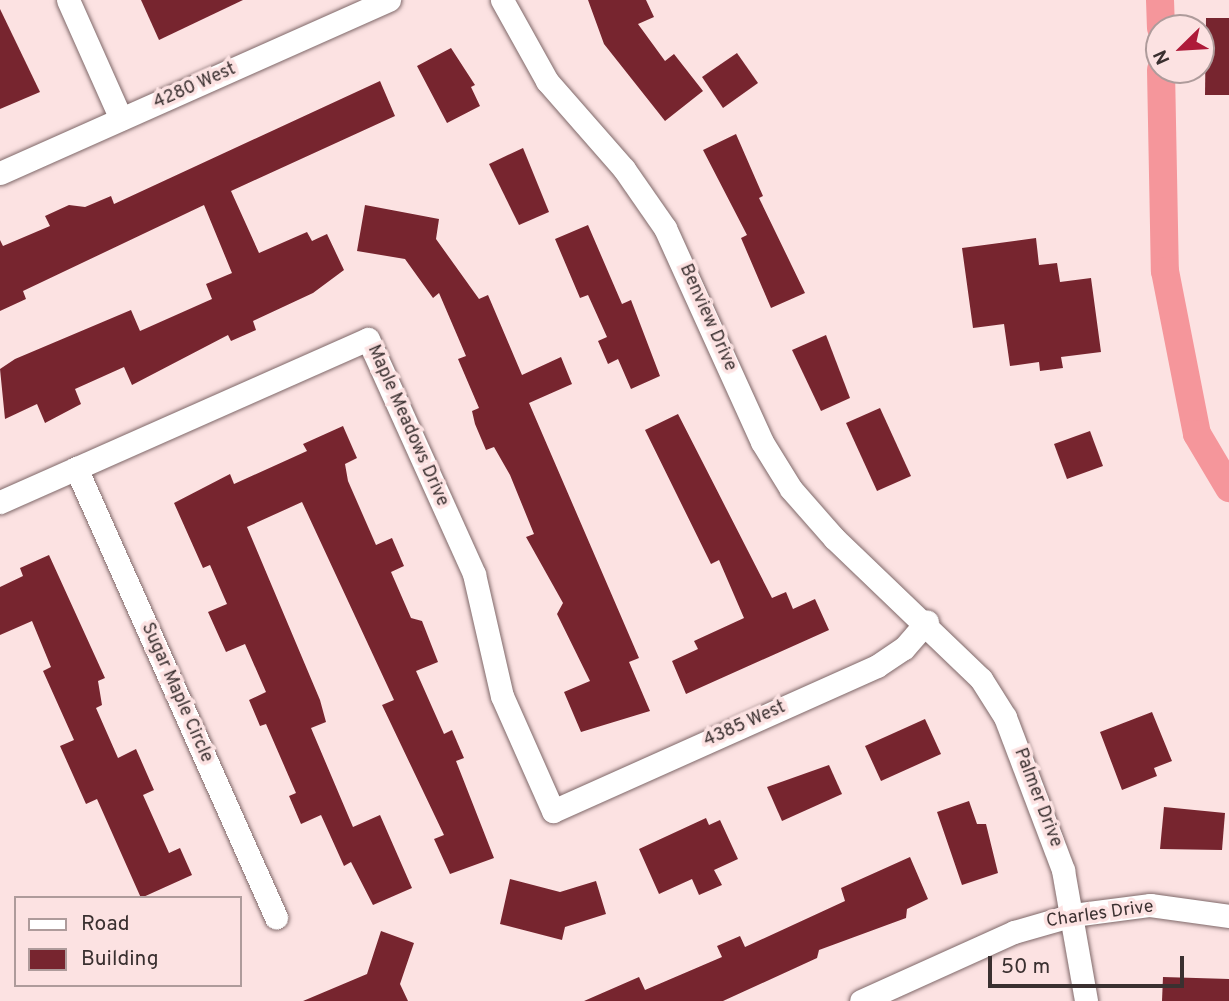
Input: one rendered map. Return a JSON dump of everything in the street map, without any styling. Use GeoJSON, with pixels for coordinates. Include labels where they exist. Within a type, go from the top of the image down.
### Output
{"type":"FeatureCollection","features":[{"type":"Feature","properties":{"kind":"street"},"geometry":{"type":"LineString","coordinates":[[68,0],[121,120]]}},
{"type":"Feature","properties":{"kind":"street","name":"4280 West"},"geometry":{"type":"LineString","coordinates":[[0,173],[389,0]]}},
{"type":"Feature","properties":{"kind":"street","name":"Benview Drive"},"geometry":{"type":"LineString","coordinates":[[502,0],[547,81],[624,169],[664,228],[754,425],[791,489],[834,538],[927,622]]}},
{"type":"Feature","properties":{"kind":"street","name":"Maple Meadows Drive"},"geometry":{"type":"LineString","coordinates":[[0,502],[368,339],[474,574],[502,696],[552,811]]}},
{"type":"Feature","properties":{"kind":"street","name":"Sugar Maple Circle"},"geometry":{"type":"LineString","coordinates":[[76,468],[276,918]]}},
{"type":"Feature","properties":{"kind":"street","name":"4385 West"},"geometry":{"type":"LineString","coordinates":[[552,811],[877,666],[904,648],[927,622]]}},
{"type":"Feature","properties":{"kind":"street","name":"Palmer Drive"},"geometry":{"type":"LineString","coordinates":[[927,622],[981,679],[1005,717],[1049,822],[1073,915],[1086,1001]]}},
{"type":"Feature","properties":{"kind":"street","name":"Charles Drive"},"geometry":{"type":"LineString","coordinates":[[861,1001],[1014,932],[1073,915],[1150,905],[1229,916]]}},
{"type":"Feature","properties":{"kind":"building"},"geometry":{"type":"Polygon","coordinates":[[[141,0],[243,0],[159,40],[141,0]]]}},
{"type":"Feature","properties":{"kind":"building"},"geometry":{"type":"Polygon","coordinates":[[[588,0],[646,0],[654,17],[638,24],[665,61],[674,54],[703,91],[665,121],[604,44],[588,0]]]}},
{"type":"Feature","properties":{"kind":"building"},"geometry":{"type":"Polygon","coordinates":[[[0,9],[40,92],[0,109],[0,9]]]}},
{"type":"Feature","properties":{"kind":"building"},"geometry":{"type":"Polygon","coordinates":[[[1215,18],[1229,18],[1229,95],[1205,95],[1205,84],[1215,84],[1215,18]]]}},
{"type":"Feature","properties":{"kind":"building"},"geometry":{"type":"Polygon","coordinates":[[[451,48],[475,85],[471,87],[480,106],[447,123],[417,66],[451,48]]]}},
{"type":"Feature","properties":{"kind":"building"},"geometry":{"type":"Polygon","coordinates":[[[737,53],[758,83],[723,108],[702,77],[737,53]]]}},
{"type":"Feature","properties":{"kind":"building"},"geometry":{"type":"Polygon","coordinates":[[[380,81],[395,116],[231,191],[259,253],[307,232],[312,241],[327,234],[344,270],[313,293],[253,321],[256,330],[231,341],[228,335],[132,385],[124,367],[75,389],[81,404],[45,423],[37,404],[5,419],[0,369],[15,359],[131,310],[140,331],[212,299],[206,284],[232,273],[204,205],[23,291],[26,299],[0,311],[0,240],[3,246],[50,226],[45,216],[69,205],[85,207],[111,196],[114,204],[380,81]]]}},
{"type":"Feature","properties":{"kind":"building"},"geometry":{"type":"Polygon","coordinates":[[[736,134],[763,196],[759,198],[805,293],[771,308],[741,238],[747,235],[703,150],[736,134]]]}},
{"type":"Feature","properties":{"kind":"building"},"geometry":{"type":"Polygon","coordinates":[[[523,148],[549,212],[519,225],[489,164],[523,148]]]}},
{"type":"Feature","properties":{"kind":"building"},"geometry":{"type":"Polygon","coordinates":[[[365,205],[439,219],[436,239],[479,299],[488,295],[522,375],[561,357],[572,384],[529,403],[639,658],[629,662],[650,711],[581,732],[564,692],[590,681],[557,614],[563,603],[526,537],[534,534],[510,475],[494,447],[486,450],[475,424],[472,411],[479,408],[458,359],[466,356],[439,293],[433,298],[405,259],[357,251],[365,205]]]}},
{"type":"Feature","properties":{"kind":"building"},"geometry":{"type":"Polygon","coordinates":[[[588,225],[622,304],[631,300],[660,376],[631,389],[618,359],[608,364],[598,341],[607,337],[588,295],[580,298],[555,239],[588,225]]]}},
{"type":"Feature","properties":{"kind":"building"},"geometry":{"type":"Polygon","coordinates":[[[1036,238],[1039,265],[1057,263],[1060,282],[1091,278],[1101,352],[1061,357],[1063,368],[1040,371],[1039,362],[1010,366],[1004,324],[973,328],[962,248],[1036,238]]]}},
{"type":"Feature","properties":{"kind":"building"},"geometry":{"type":"Polygon","coordinates":[[[826,335],[850,398],[821,411],[792,350],[826,335]]]}},
{"type":"Feature","properties":{"kind":"building"},"geometry":{"type":"Polygon","coordinates":[[[880,408],[911,476],[877,491],[846,423],[880,408]]]}},
{"type":"Feature","properties":{"kind":"building"},"geometry":{"type":"Polygon","coordinates":[[[678,414],[772,598],[786,592],[793,609],[815,599],[829,630],[686,694],[672,661],[698,649],[694,641],[744,618],[719,560],[711,564],[645,430],[678,414]]]}},
{"type":"Feature","properties":{"kind":"building"},"geometry":{"type":"Polygon","coordinates":[[[343,426],[357,458],[345,464],[348,481],[376,545],[392,538],[404,566],[391,572],[411,618],[422,621],[438,662],[416,671],[444,734],[452,730],[464,758],[456,761],[494,858],[450,874],[434,839],[444,835],[382,705],[394,700],[302,502],[247,527],[320,700],[326,722],[311,728],[353,827],[380,815],[412,888],[373,905],[351,862],[344,866],[321,815],[301,824],[289,796],[296,793],[266,724],[260,726],[249,700],[266,692],[245,644],[226,652],[208,612],[227,604],[210,565],[203,568],[174,503],[230,474],[234,484],[307,451],[303,444],[343,426]]]}},
{"type":"Feature","properties":{"kind":"building"},"geometry":{"type":"Polygon","coordinates":[[[1090,431],[1103,466],[1067,479],[1054,444],[1090,431]]]}},
{"type":"Feature","properties":{"kind":"building"},"geometry":{"type":"Polygon","coordinates":[[[49,555],[105,678],[98,681],[102,705],[96,708],[118,758],[136,749],[154,790],[143,795],[169,853],[180,848],[192,875],[140,896],[97,799],[86,804],[60,746],[74,740],[43,671],[51,667],[32,621],[0,635],[0,587],[23,576],[20,568],[49,555]]]}},
{"type":"Feature","properties":{"kind":"building"},"geometry":{"type":"Polygon","coordinates":[[[1152,712],[1172,761],[1154,768],[1157,776],[1122,790],[1100,732],[1152,712]]]}},
{"type":"Feature","properties":{"kind":"building"},"geometry":{"type":"Polygon","coordinates":[[[925,719],[941,754],[881,781],[865,746],[925,719]]]}},
{"type":"Feature","properties":{"kind":"building"},"geometry":{"type":"Polygon","coordinates":[[[829,765],[842,794],[782,821],[767,787],[829,765]]]}},
{"type":"Feature","properties":{"kind":"building"},"geometry":{"type":"Polygon","coordinates":[[[969,801],[977,824],[986,824],[998,873],[962,885],[937,812],[969,801]]]}},
{"type":"Feature","properties":{"kind":"building"},"geometry":{"type":"Polygon","coordinates":[[[1164,807],[1225,813],[1222,850],[1160,849],[1164,807]]]}},
{"type":"Feature","properties":{"kind":"building"},"geometry":{"type":"Polygon","coordinates":[[[706,818],[709,825],[720,820],[738,859],[714,870],[722,885],[699,895],[692,879],[659,894],[639,849],[706,818]]]}},
{"type":"Feature","properties":{"kind":"building"},"geometry":{"type":"Polygon","coordinates":[[[910,857],[928,899],[907,909],[906,918],[819,950],[817,958],[723,1001],[584,1001],[639,977],[645,990],[722,957],[717,946],[740,936],[745,947],[845,901],[841,888],[910,857]]]}},
{"type":"Feature","properties":{"kind":"building"},"geometry":{"type":"Polygon","coordinates":[[[510,879],[560,892],[596,881],[606,914],[565,927],[562,940],[500,924],[510,879]]]}},
{"type":"Feature","properties":{"kind":"building"},"geometry":{"type":"Polygon","coordinates":[[[381,931],[414,943],[400,984],[408,1001],[303,1001],[367,974],[381,931]]]}},
{"type":"Feature","properties":{"kind":"building"},"geometry":{"type":"Polygon","coordinates":[[[1163,977],[1229,979],[1229,1001],[1162,1001],[1163,977]]]}},
{"type":"Feature","properties":{"kind":"waterway"},"geometry":{"type":"LineString","coordinates":[[1160,0],[1160,14]]}},
{"type":"Feature","properties":{"kind":"waterway"},"geometry":{"type":"LineString","coordinates":[[1161,84],[1165,271],[1197,434],[1229,488]]}}]}
